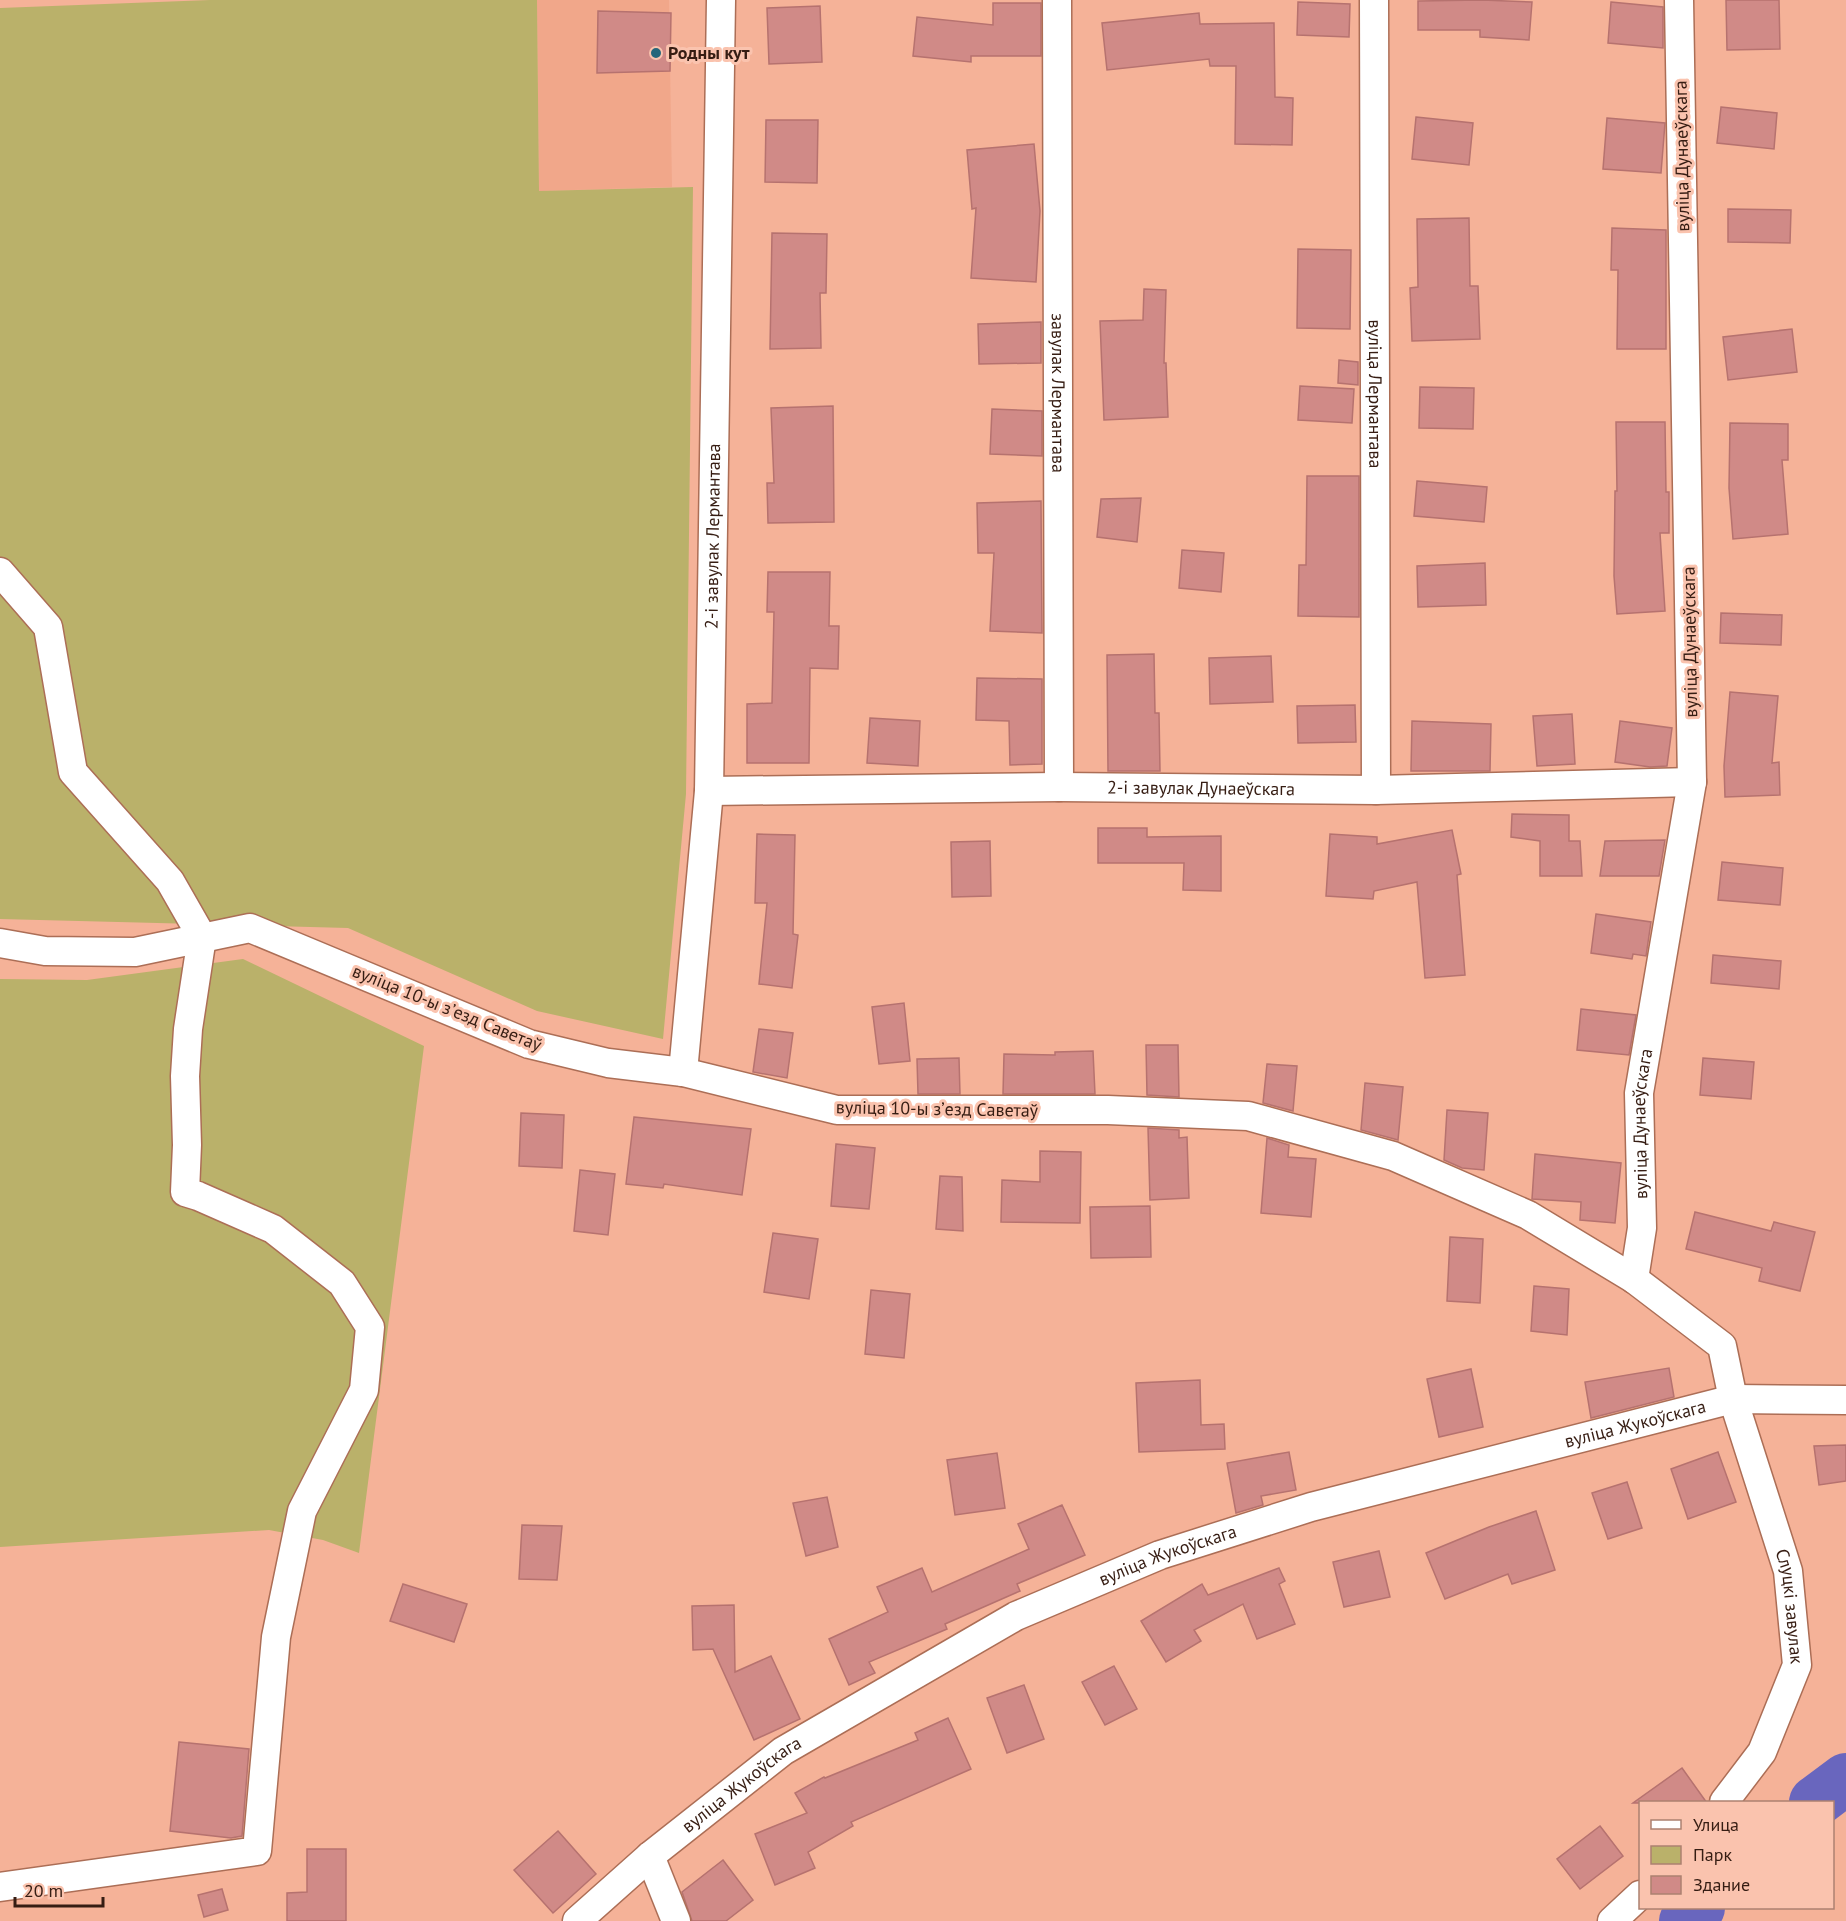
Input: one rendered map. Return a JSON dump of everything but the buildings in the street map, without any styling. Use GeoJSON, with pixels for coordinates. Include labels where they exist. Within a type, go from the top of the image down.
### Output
{"type":"FeatureCollection","features":[{"type":"Feature","properties":{"kind":"street","name":"2-і завулак Лермантава"},"geometry":{"type":"LineString","coordinates":[[682,1072],[709,791],[721,0]]}},
{"type":"Feature","properties":{"kind":"street","name":"завулак Лермантава"},"geometry":{"type":"LineString","coordinates":[[1057,0],[1059,787]]}},
{"type":"Feature","properties":{"kind":"street","name":"вуліца Лермантава"},"geometry":{"type":"LineString","coordinates":[[1374,0],[1376,790]]}},
{"type":"Feature","properties":{"kind":"street","name":"вуліца Дунаеўскага"},"geometry":{"type":"LineString","coordinates":[[1634,1279],[1642,1228],[1639,1093],[1692,782],[1679,0]]}},
{"type":"Feature","properties":{"kind":"street"},"geometry":{"type":"LineString","coordinates":[[0,572],[48,627],[72,772],[170,881],[202,937],[188,1029],[185,1076],[187,1145],[185,1192],[273,1229],[342,1283],[370,1327],[364,1389],[302,1511],[276,1637],[257,1851],[0,1887]]}},
{"type":"Feature","properties":{"kind":"street","name":"2-і завулак Дунаеўскага"},"geometry":{"type":"LineString","coordinates":[[709,791],[1059,787],[1376,790],[1692,782]]}},
{"type":"Feature","properties":{"kind":"street","name":"вуліца 10-ы зʼезд Саветаў"},"geometry":{"type":"LineString","coordinates":[[0,943],[45,951],[135,952],[250,928],[529,1044],[608,1063],[682,1072],[837,1110],[1108,1110],[1248,1116],[1393,1156],[1528,1215],[1634,1279],[1722,1346],[1733,1399]]}},
{"type":"Feature","properties":{"kind":"street","name":"вуліца Жукоўскага"},"geometry":{"type":"LineString","coordinates":[[577,1921],[650,1856],[783,1751],[1026,1611],[1160,1555],[1311,1507],[1733,1399],[1846,1400]]}},
{"type":"Feature","properties":{"kind":"street","name":"Слуцкі завулак"},"geometry":{"type":"LineString","coordinates":[[1725,1801],[1762,1752],[1797,1665],[1788,1571],[1733,1399]]}},
{"type":"Feature","properties":{"kind":"street"},"geometry":{"type":"LineString","coordinates":[[650,1856],[676,1921]]}},
{"type":"Feature","properties":{"kind":"street"},"geometry":{"type":"LineString","coordinates":[[1612,1921],[1639,1897]]}},
{"type":"Feature","properties":{"kind":"shaded area"},"geometry":{"type":"Polygon","coordinates":[[[537,0],[669,0],[672,187],[539,191],[537,0]]]}},
{"type":"Feature","properties":{"kind":"green space"},"geometry":{"type":"Polygon","coordinates":[[[210,0],[537,0],[539,191],[693,187],[686,794],[663,1039],[537,1011],[348,928],[0,919],[0,8],[210,0]]]}},
{"type":"Feature","properties":{"kind":"green space"},"geometry":{"type":"Polygon","coordinates":[[[243,959],[424,1046],[359,1553],[323,1540],[269,1530],[0,1547],[0,979],[87,980],[243,959]]]}},
{"type":"Feature","properties":{"kind":"waterway"},"geometry":{"type":"LineString","coordinates":[[1816,1801],[1846,1779]]}},
{"type":"Feature","properties":{"kind":"waterway"},"geometry":{"type":"LineString","coordinates":[[1685,1921],[1698,1909]]}},
{"type":"Feature","properties":{"kind":"place","name":"Родны кут"},"geometry":{"type":"Point","coordinates":[656,53]}}]}
